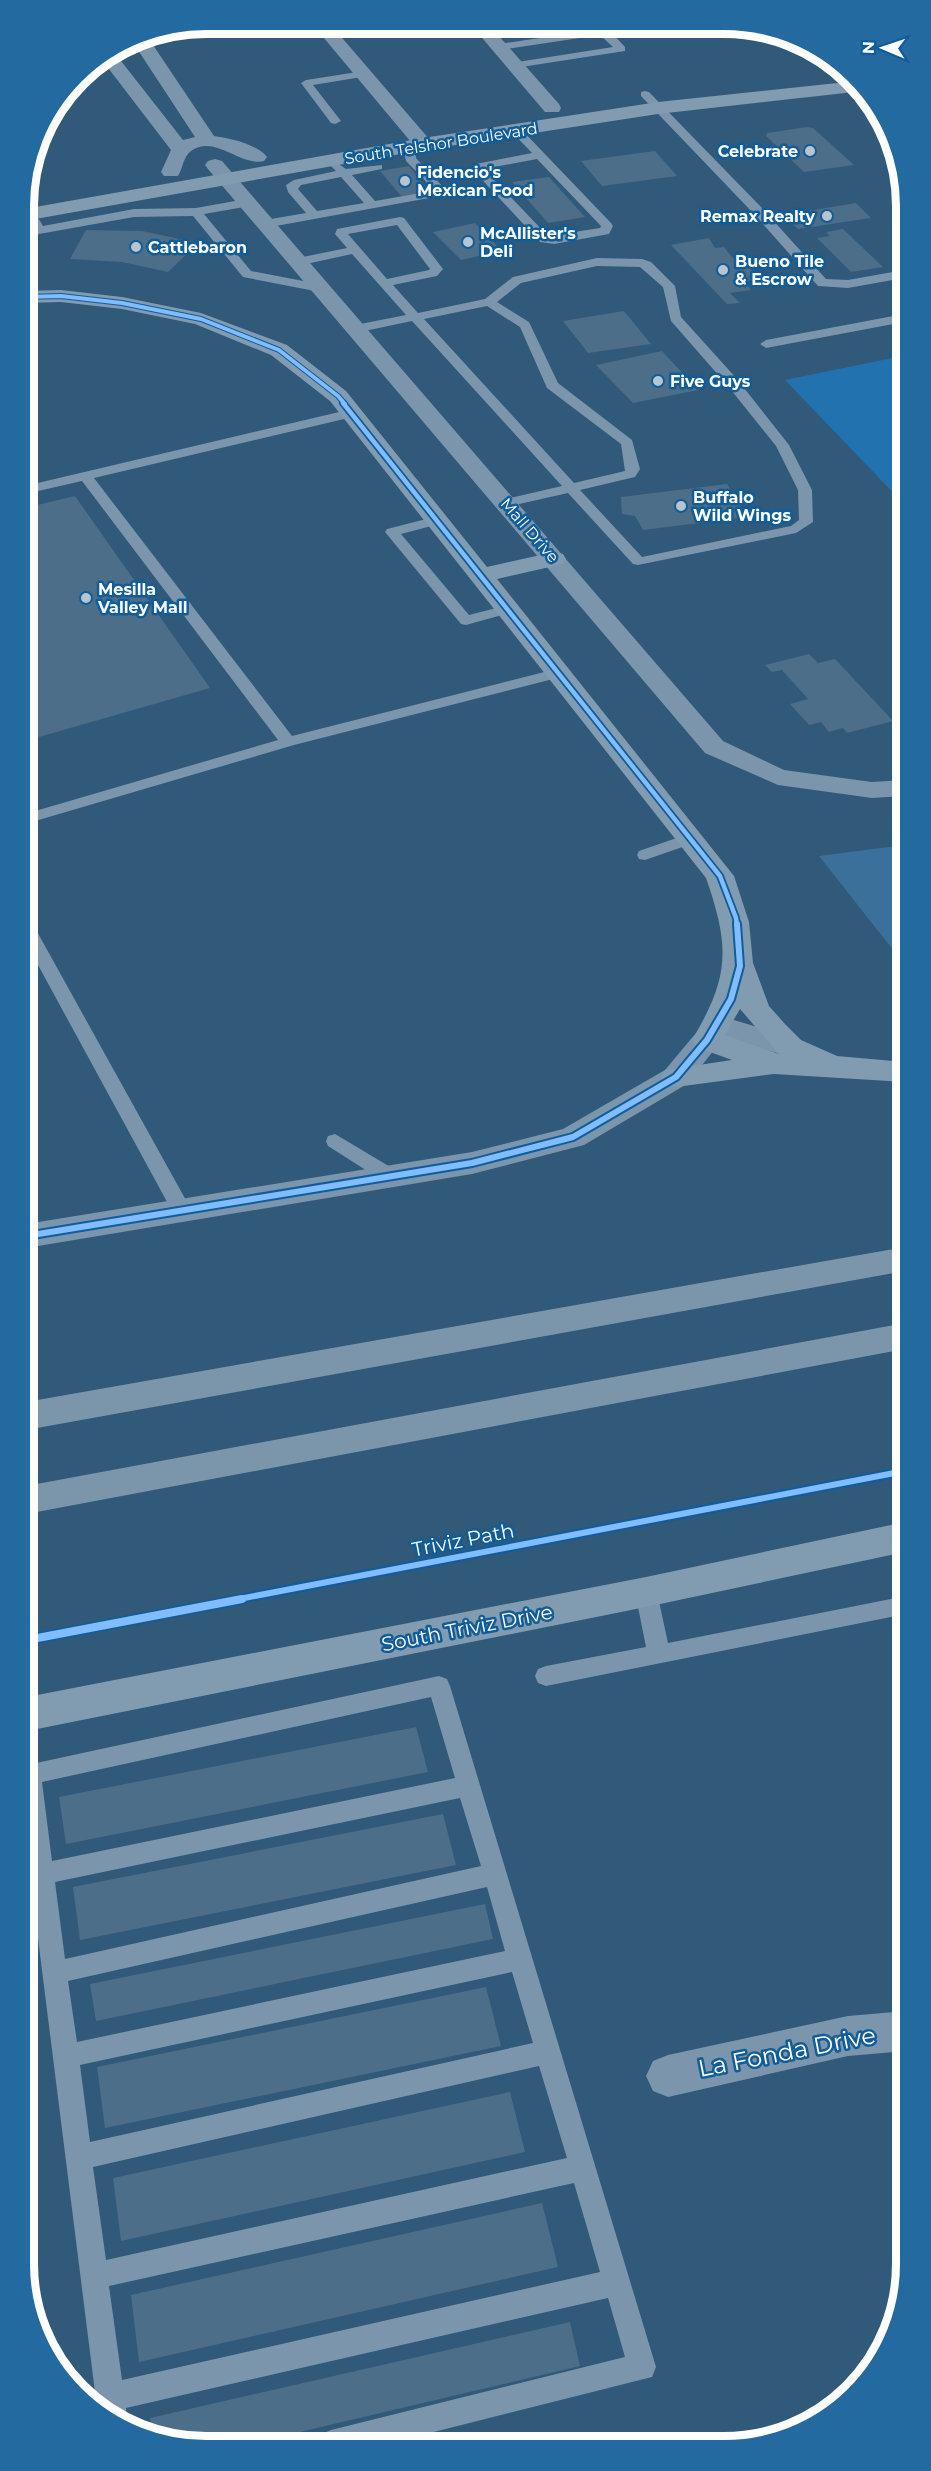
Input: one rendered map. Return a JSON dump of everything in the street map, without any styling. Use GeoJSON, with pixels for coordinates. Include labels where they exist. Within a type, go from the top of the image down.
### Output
{"type":"FeatureCollection","features":[{"type":"Feature","properties":{"kind":"highway"},"geometry":{"type":"LineString","coordinates":[[35,1414],[896,1261]]}},
{"type":"Feature","properties":{"kind":"highway"},"geometry":{"type":"LineString","coordinates":[[35,1498],[896,1338]]}},
{"type":"Feature","properties":{"kind":"street"},"geometry":{"type":"LineString","coordinates":[[488,34],[552,108]]}},
{"type":"Feature","properties":{"kind":"street"},"geometry":{"type":"LineString","coordinates":[[330,35],[364,74],[414,140]]}},
{"type":"Feature","properties":{"kind":"street"},"geometry":{"type":"LineString","coordinates":[[145,47],[207,141]]}},
{"type":"Feature","properties":{"kind":"street"},"geometry":{"type":"LineString","coordinates":[[113,63],[182,150]]}},
{"type":"Feature","properties":{"kind":"street","name":"South Telshor Boulevard"},"geometry":{"type":"LineString","coordinates":[[35,212],[220,172],[257,157],[516,130],[652,101],[832,73]]}},
{"type":"Feature","properties":{"kind":"street","name":"South Telshor Boulevard"},"geometry":{"type":"LineString","coordinates":[[35,211],[171,172],[337,167],[414,140],[552,108],[848,87]]}},
{"type":"Feature","properties":{"kind":"street"},"geometry":{"type":"LineString","coordinates":[[171,172],[174,161],[190,143],[214,141],[236,147],[257,157]]}},
{"type":"Feature","properties":{"kind":"street","name":"Mall Drive"},"geometry":{"type":"LineString","coordinates":[[220,172],[506,502],[714,747],[778,777],[872,790],[896,788]]}},
{"type":"Feature","properties":{"kind":"street"},"geometry":{"type":"LineString","coordinates":[[35,297],[61,296],[122,303],[201,319],[279,350],[338,396],[720,876],[736,918],[740,966],[755,1010],[786,1056]]}},
{"type":"Feature","properties":{"kind":"street"},"geometry":{"type":"LineString","coordinates":[[476,568],[548,551]]}},
{"type":"Feature","properties":{"kind":"street"},"geometry":{"type":"LineString","coordinates":[[35,1235],[472,1163],[573,1137],[676,1077],[712,1033],[731,999],[740,966]]}},
{"type":"Feature","properties":{"kind":"street"},"geometry":{"type":"LineString","coordinates":[[712,1033],[786,1056],[835,1066],[896,1071]]}},
{"type":"Feature","properties":{"kind":"street"},"geometry":{"type":"LineString","coordinates":[[676,1077],[733,1068],[786,1056]]}},
{"type":"Feature","properties":{"kind":"street","name":"South Triviz Drive"},"geometry":{"type":"LineString","coordinates":[[35,1711],[646,1593],[896,1538]]}},
{"type":"Feature","properties":{"kind":"street","name":"La Fonda Drive"},"geometry":{"type":"LineString","coordinates":[[668,2076],[848,2036],[896,2032]]}},
{"type":"Feature","properties":{"kind":"lane"},"geometry":{"type":"LineString","coordinates":[[499,47],[585,34]]}},
{"type":"Feature","properties":{"kind":"lane"},"geometry":{"type":"LineString","coordinates":[[515,65],[621,49],[607,34]]}},
{"type":"Feature","properties":{"kind":"lane"},"geometry":{"type":"LineString","coordinates":[[335,122],[306,83],[364,74]]}},
{"type":"Feature","properties":{"kind":"lane"},"geometry":{"type":"LineString","coordinates":[[652,101],[758,211],[822,283],[848,284],[896,275]]}},
{"type":"Feature","properties":{"kind":"lane"},"geometry":{"type":"LineString","coordinates":[[516,130],[540,155],[607,226],[605,231],[554,240],[544,239],[478,169],[480,166],[540,155]]}},
{"type":"Feature","properties":{"kind":"lane"},"geometry":{"type":"LineString","coordinates":[[265,224],[436,194],[439,192],[410,159],[414,140]]}},
{"type":"Feature","properties":{"kind":"lane"},"geometry":{"type":"LineString","coordinates":[[337,167],[373,206]]}},
{"type":"Feature","properties":{"kind":"lane"},"geometry":{"type":"LineString","coordinates":[[314,214],[292,190],[292,185],[337,167],[378,167]]}},
{"type":"Feature","properties":{"kind":"lane"},"geometry":{"type":"LineString","coordinates":[[35,213],[196,212],[246,203]]}},
{"type":"Feature","properties":{"kind":"lane"},"geometry":{"type":"LineString","coordinates":[[196,212],[247,274],[320,288]]}},
{"type":"Feature","properties":{"kind":"lane"},"geometry":{"type":"LineString","coordinates":[[355,328],[415,316],[489,302],[517,280],[597,262],[647,265],[669,286],[675,318],[732,382],[782,445],[805,490],[806,522],[796,529],[651,561],[638,561],[415,316],[384,283],[341,232],[400,221],[438,269],[433,273],[384,283]]}},
{"type":"Feature","properties":{"kind":"lane"},"geometry":{"type":"LineString","coordinates":[[297,262],[355,250]]}},
{"type":"Feature","properties":{"kind":"lane"},"geometry":{"type":"LineString","coordinates":[[489,302],[525,325],[552,385],[627,444],[633,462],[630,474],[506,502]]}},
{"type":"Feature","properties":{"kind":"lane"},"geometry":{"type":"LineString","coordinates":[[766,344],[896,320]]}},
{"type":"Feature","properties":{"kind":"lane"},"geometry":{"type":"LineString","coordinates":[[35,488],[352,412]]}},
{"type":"Feature","properties":{"kind":"lane"},"geometry":{"type":"LineString","coordinates":[[86,476],[288,742]]}},
{"type":"Feature","properties":{"kind":"lane"},"geometry":{"type":"LineString","coordinates":[[438,520],[392,532],[466,621],[508,609]]}},
{"type":"Feature","properties":{"kind":"lane"},"geometry":{"type":"LineString","coordinates":[[35,816],[288,742],[560,673]]}},
{"type":"Feature","properties":{"kind":"lane"},"geometry":{"type":"LineString","coordinates":[[645,855],[691,838]]}},
{"type":"Feature","properties":{"kind":"lane"},"geometry":{"type":"LineString","coordinates":[[35,944],[182,1211]]}},
{"type":"Feature","properties":{"kind":"lane"},"geometry":{"type":"LineString","coordinates":[[335,1141],[390,1176]]}},
{"type":"Feature","properties":{"kind":"lane"},"geometry":{"type":"LineString","coordinates":[[646,1593],[658,1653]]}},
{"type":"Feature","properties":{"kind":"lane"},"geometry":{"type":"LineString","coordinates":[[546,1676],[896,1607]]}},
{"type":"Feature","properties":{"kind":"lane"},"geometry":{"type":"LineString","coordinates":[[35,1773],[439,1686],[642,2367],[363,2436]]}},
{"type":"Feature","properties":{"kind":"lane"},"geometry":{"type":"LineString","coordinates":[[42,1874],[468,1786]]}},
{"type":"Feature","properties":{"kind":"lane"},"geometry":{"type":"LineString","coordinates":[[35,1824],[112,2407]]}},
{"type":"Feature","properties":{"kind":"lane"},"geometry":{"type":"LineString","coordinates":[[55,1973],[495,1874]]}},
{"type":"Feature","properties":{"kind":"lane"},"geometry":{"type":"LineString","coordinates":[[66,2056],[520,1959]]}},
{"type":"Feature","properties":{"kind":"lane"},"geometry":{"type":"LineString","coordinates":[[79,2157],[547,2052]]}},
{"type":"Feature","properties":{"kind":"lane"},"geometry":{"type":"LineString","coordinates":[[95,2276],[582,2168]]}},
{"type":"Feature","properties":{"kind":"lane"},"geometry":{"type":"LineString","coordinates":[[113,2408],[616,2282]]}},
{"type":"Feature","properties":{"kind":"shaded area"},"geometry":{"type":"Polygon","coordinates":[[[896,357],[896,496],[785,380],[896,357]]]}},
{"type":"Feature","properties":{"kind":"shaded area"},"geometry":{"type":"Polygon","coordinates":[[[896,846],[896,954],[819,856],[896,846]]]}},
{"type":"Feature","properties":{"kind":"building","name":"Celebrate"},"geometry":{"type":"Polygon","coordinates":[[[813,128],[854,165],[804,172],[766,136],[767,133],[813,128]]]}},
{"type":"Feature","properties":{"kind":"building"},"geometry":{"type":"Polygon","coordinates":[[[655,151],[677,176],[602,186],[581,161],[655,151]]]}},
{"type":"Feature","properties":{"kind":"building","name":"Fidencio's Mexican Food"},"geometry":{"type":"Polygon","coordinates":[[[409,166],[430,192],[402,197],[380,171],[409,166]]]}},
{"type":"Feature","properties":{"kind":"building"},"geometry":{"type":"Polygon","coordinates":[[[549,177],[585,217],[548,223],[512,182],[549,177]]]}},
{"type":"Feature","properties":{"kind":"building","name":"Remax Realty"},"geometry":{"type":"Polygon","coordinates":[[[856,203],[871,218],[798,229],[784,215],[856,203]]]}},
{"type":"Feature","properties":{"kind":"building","name":"McAllister's Deli"},"geometry":{"type":"Polygon","coordinates":[[[475,223],[502,251],[461,260],[433,232],[475,223]]]}},
{"type":"Feature","properties":{"kind":"building"},"geometry":{"type":"Polygon","coordinates":[[[843,229],[883,267],[851,272],[817,238],[830,236],[826,232],[843,229]]]}},
{"type":"Feature","properties":{"kind":"building"},"geometry":{"type":"Polygon","coordinates":[[[86,230],[142,231],[198,243],[168,272],[122,262],[70,259],[86,230]]]}},
{"type":"Feature","properties":{"kind":"building","name":"Bueno Tile & Escrow"},"geometry":{"type":"Polygon","coordinates":[[[709,238],[715,248],[724,247],[738,265],[746,264],[756,275],[748,276],[752,280],[744,282],[751,290],[730,293],[740,303],[727,304],[671,245],[709,238]]]}},
{"type":"Feature","properties":{"kind":"building"},"geometry":{"type":"Polygon","coordinates":[[[624,311],[651,344],[588,353],[563,321],[624,311]]]}},
{"type":"Feature","properties":{"kind":"building"},"geometry":{"type":"Polygon","coordinates":[[[662,351],[698,390],[633,403],[596,365],[662,351]]]}},
{"type":"Feature","properties":{"kind":"building","name":"Buffalo Wild Wings"},"geometry":{"type":"Polygon","coordinates":[[[727,484],[747,517],[643,530],[635,516],[622,514],[621,497],[727,484]]]}},
{"type":"Feature","properties":{"kind":"building","name":"Mesilla Valley Mall"},"geometry":{"type":"Polygon","coordinates":[[[75,496],[210,688],[35,738],[35,506],[75,496]]]}},
{"type":"Feature","properties":{"kind":"building"},"geometry":{"type":"Polygon","coordinates":[[[809,654],[818,663],[835,659],[893,721],[847,733],[843,728],[829,732],[821,722],[809,725],[790,704],[808,699],[782,670],[772,672],[765,665],[809,654]]]}},
{"type":"Feature","properties":{"kind":"building"},"geometry":{"type":"Polygon","coordinates":[[[416,1727],[428,1772],[66,1844],[59,1797],[416,1727]]]}},
{"type":"Feature","properties":{"kind":"building"},"geometry":{"type":"Polygon","coordinates":[[[443,1814],[456,1865],[80,1940],[73,1887],[443,1814]]]}},
{"type":"Feature","properties":{"kind":"building"},"geometry":{"type":"Polygon","coordinates":[[[485,1904],[493,1939],[96,2021],[90,1984],[485,1904]]]}},
{"type":"Feature","properties":{"kind":"building"},"geometry":{"type":"Polygon","coordinates":[[[486,1987],[501,2046],[105,2128],[97,2067],[486,1987]]]}},
{"type":"Feature","properties":{"kind":"building"},"geometry":{"type":"Polygon","coordinates":[[[510,2092],[525,2152],[121,2241],[113,2178],[510,2092]]]}},
{"type":"Feature","properties":{"kind":"building"},"geometry":{"type":"Polygon","coordinates":[[[542,2203],[558,2267],[139,2362],[131,2295],[542,2203]]]}},
{"type":"Feature","properties":{"kind":"building"},"geometry":{"type":"Polygon","coordinates":[[[570,2322],[580,2366],[283,2436],[196,2436],[173,2433],[151,2427],[150,2418],[570,2322]]]}},
{"type":"Feature","properties":{"kind":"cycle path"},"geometry":{"type":"LineString","coordinates":[[35,297],[61,296],[122,303],[201,319],[279,350],[338,396],[720,876],[736,918],[740,966],[731,999],[717,1025],[676,1077],[573,1137],[472,1163],[35,1235]]}},
{"type":"Feature","properties":{"kind":"cycle path","name":"Triviz Path"},"geometry":{"type":"LineString","coordinates":[[35,1638],[896,1473]]}},
{"type":"Feature","properties":{"kind":"place","name":"Celebrate"},"geometry":{"type":"Point","coordinates":[810,151]}},
{"type":"Feature","properties":{"kind":"place","name":"Fidencio's Mexican Food"},"geometry":{"type":"Point","coordinates":[405,181]}},
{"type":"Feature","properties":{"kind":"place","name":"Remax Realty"},"geometry":{"type":"Point","coordinates":[827,216]}},
{"type":"Feature","properties":{"kind":"place","name":"McAllister's Deli"},"geometry":{"type":"Point","coordinates":[468,242]}},
{"type":"Feature","properties":{"kind":"place","name":"Cattlebaron"},"geometry":{"type":"Point","coordinates":[136,247]}},
{"type":"Feature","properties":{"kind":"place","name":"Bueno Tile & Escrow"},"geometry":{"type":"Point","coordinates":[723,270]}},
{"type":"Feature","properties":{"kind":"place","name":"Five Guys"},"geometry":{"type":"Point","coordinates":[658,381]}},
{"type":"Feature","properties":{"kind":"place","name":"Buffalo Wild Wings"},"geometry":{"type":"Point","coordinates":[681,506]}},
{"type":"Feature","properties":{"kind":"place","name":"Mesilla Valley Mall"},"geometry":{"type":"Point","coordinates":[86,598]}}]}
